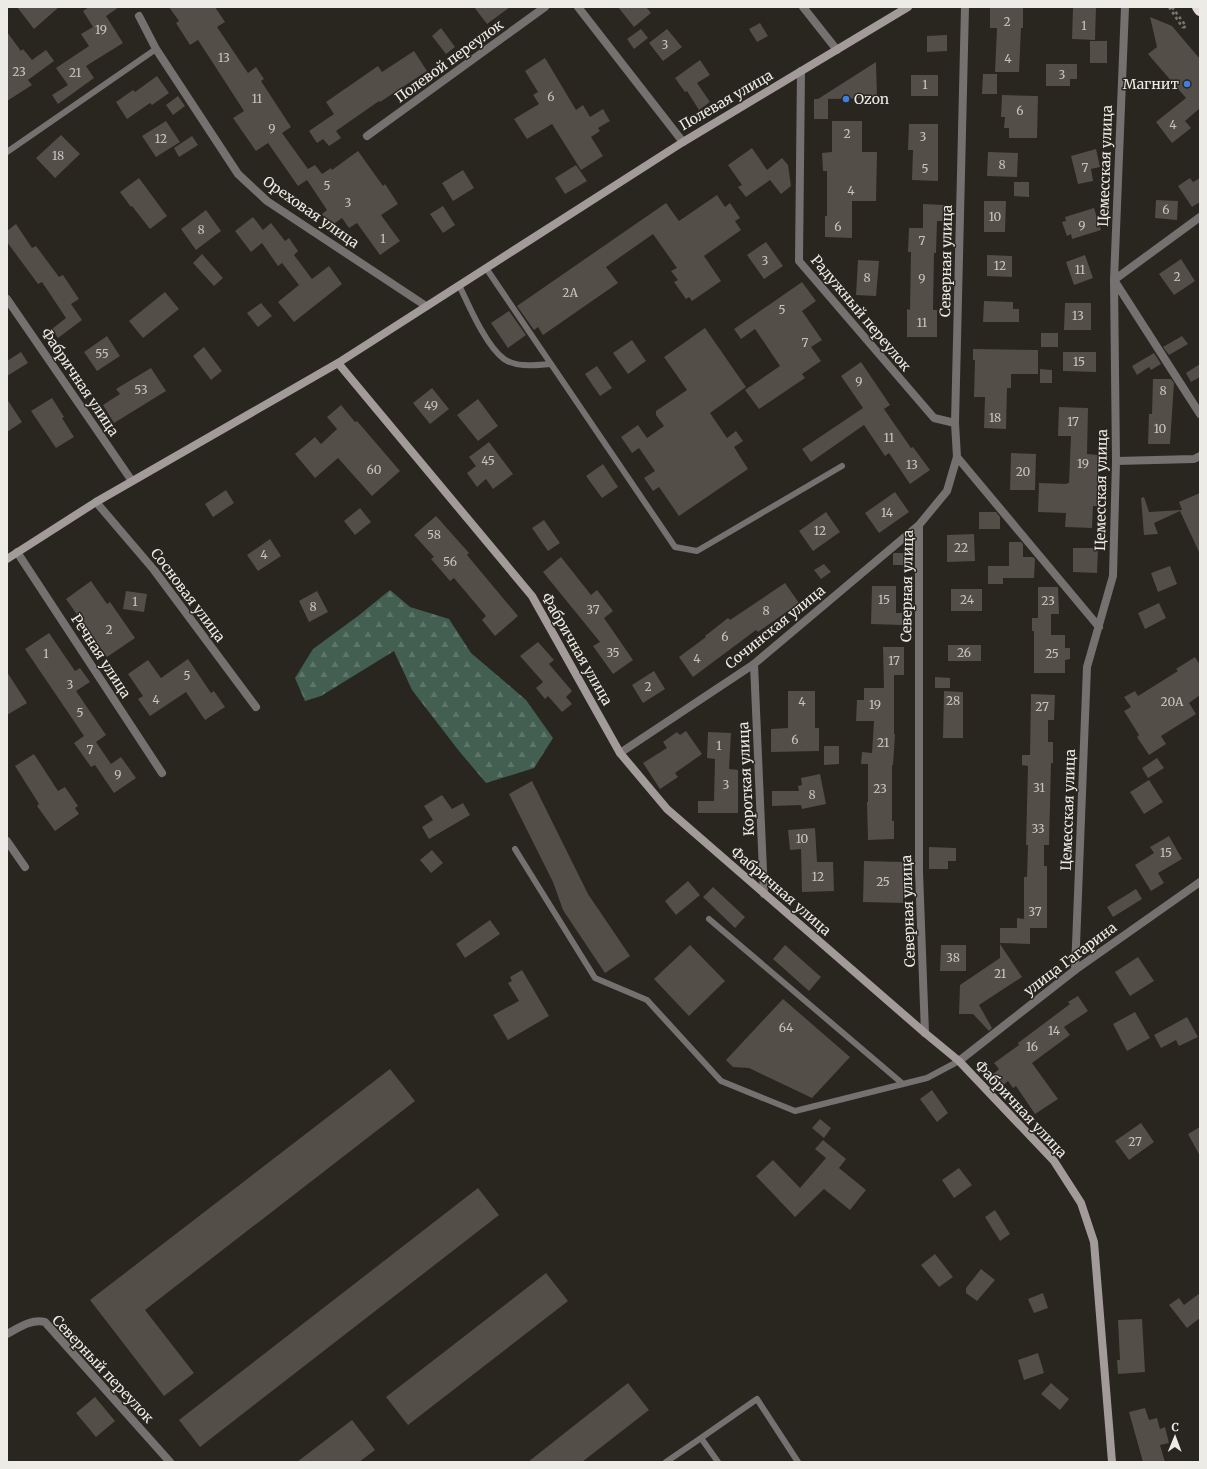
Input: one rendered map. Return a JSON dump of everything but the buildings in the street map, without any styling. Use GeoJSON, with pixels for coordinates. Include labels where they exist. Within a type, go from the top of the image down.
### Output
{"type":"FeatureCollection","features":[{"type":"Feature","properties":{"kind":"street","name":"Полевой переулок"},"geometry":{"type":"LineString","coordinates":[[367,136],[545,7]]}},
{"type":"Feature","properties":{"kind":"street","name":"Полевая улица"},"geometry":{"type":"LineString","coordinates":[[578,7],[682,142],[908,7]]}},
{"type":"Feature","properties":{"kind":"street"},"geometry":{"type":"LineString","coordinates":[[803,7],[837,50]]}},
{"type":"Feature","properties":{"kind":"street","name":"Северная улица"},"geometry":{"type":"LineString","coordinates":[[925,1033],[919,872],[919,525],[947,491],[957,457],[955,423],[965,7]]}},
{"type":"Feature","properties":{"kind":"street","name":"Цемесская улица"},"geometry":{"type":"LineString","coordinates":[[1075,970],[1087,667],[1113,576],[1116,460],[1114,280],[1125,7]]}},
{"type":"Feature","properties":{"kind":"street","name":"Ореховая улица"},"geometry":{"type":"LineString","coordinates":[[139,16],[156,49],[238,174],[267,201],[426,306]]}},
{"type":"Feature","properties":{"kind":"street","name":"Радужный переулок"},"geometry":{"type":"LineString","coordinates":[[801,71],[799,261],[934,418],[955,423]]}},
{"type":"Feature","properties":{"kind":"street"},"geometry":{"type":"LineString","coordinates":[[7,559],[96,502],[338,363],[682,142]]}},
{"type":"Feature","properties":{"kind":"street"},"geometry":{"type":"LineString","coordinates":[[1200,218],[1114,280],[1200,414]]}},
{"type":"Feature","properties":{"kind":"street","name":"Фабричная улица"},"geometry":{"type":"LineString","coordinates":[[7,299],[132,481]]}},
{"type":"Feature","properties":{"kind":"street","name":"Фабричная улица"},"geometry":{"type":"LineString","coordinates":[[338,363],[532,596],[620,753],[667,808],[764,894],[959,1061],[1054,1161],[1081,1203],[1094,1242],[1112,1462]]}},
{"type":"Feature","properties":{"kind":"street"},"geometry":{"type":"LineString","coordinates":[[1116,460],[1194,459],[1200,456]]}},
{"type":"Feature","properties":{"kind":"street"},"geometry":{"type":"LineString","coordinates":[[957,457],[1099,627]]}},
{"type":"Feature","properties":{"kind":"street","name":"Сосновая улица"},"geometry":{"type":"LineString","coordinates":[[96,502],[154,570],[256,707]]}},
{"type":"Feature","properties":{"kind":"street","name":"Сочинская улица"},"geometry":{"type":"LineString","coordinates":[[620,753],[754,664],[919,525]]}},
{"type":"Feature","properties":{"kind":"street","name":"Речная улица"},"geometry":{"type":"LineString","coordinates":[[17,552],[162,773]]}},
{"type":"Feature","properties":{"kind":"street","name":"Короткая улица"},"geometry":{"type":"LineString","coordinates":[[754,664],[764,894]]}},
{"type":"Feature","properties":{"kind":"street"},"geometry":{"type":"LineString","coordinates":[[7,841],[25,867]]}},
{"type":"Feature","properties":{"kind":"street","name":"улица Гагарина"},"geometry":{"type":"LineString","coordinates":[[959,1061],[1075,970],[1199,884]]}},
{"type":"Feature","properties":{"kind":"street","name":"Северный переулок"},"geometry":{"type":"LineString","coordinates":[[7,1334],[27,1323],[37,1321],[45,1322],[170,1462]]}},
{"type":"Feature","properties":{"kind":"lane"},"geometry":{"type":"LineString","coordinates":[[7,152],[156,49]]}},
{"type":"Feature","properties":{"kind":"lane"},"geometry":{"type":"LineString","coordinates":[[486,268],[675,547],[697,551],[842,466]]}},
{"type":"Feature","properties":{"kind":"lane"},"geometry":{"type":"LineString","coordinates":[[459,285],[492,346],[505,360],[520,365],[550,364]]}},
{"type":"Feature","properties":{"kind":"lane"},"geometry":{"type":"LineString","coordinates":[[515,849],[595,978],[647,1000],[721,1081],[795,1111],[927,1078],[959,1061]]}},
{"type":"Feature","properties":{"kind":"lane"},"geometry":{"type":"LineString","coordinates":[[709,919],[903,1084]]}},
{"type":"Feature","properties":{"kind":"lane"},"geometry":{"type":"LineString","coordinates":[[666,1462],[757,1399],[798,1462]]}},
{"type":"Feature","properties":{"kind":"lane"},"geometry":{"type":"LineString","coordinates":[[701,1438],[718,1462]]}},
{"type":"Feature","properties":{"kind":"path"},"geometry":{"type":"LineString","coordinates":[[1170,7],[1186,26],[1183,28],[1170,7]]}},
{"type":"Feature","properties":{"kind":"green space"},"geometry":{"type":"Polygon","coordinates":[[[390,590],[410,607],[449,619],[471,653],[526,700],[553,738],[534,768],[486,783],[459,751],[412,690],[394,651],[321,696],[305,701],[295,678],[313,649],[390,590]]]}},
{"type":"Feature","properties":{"kind":"place","name":"Магнит"},"geometry":{"type":"Point","coordinates":[1187,84]}},
{"type":"Feature","properties":{"kind":"place","name":"Ozon"},"geometry":{"type":"Point","coordinates":[846,99]}}]}
